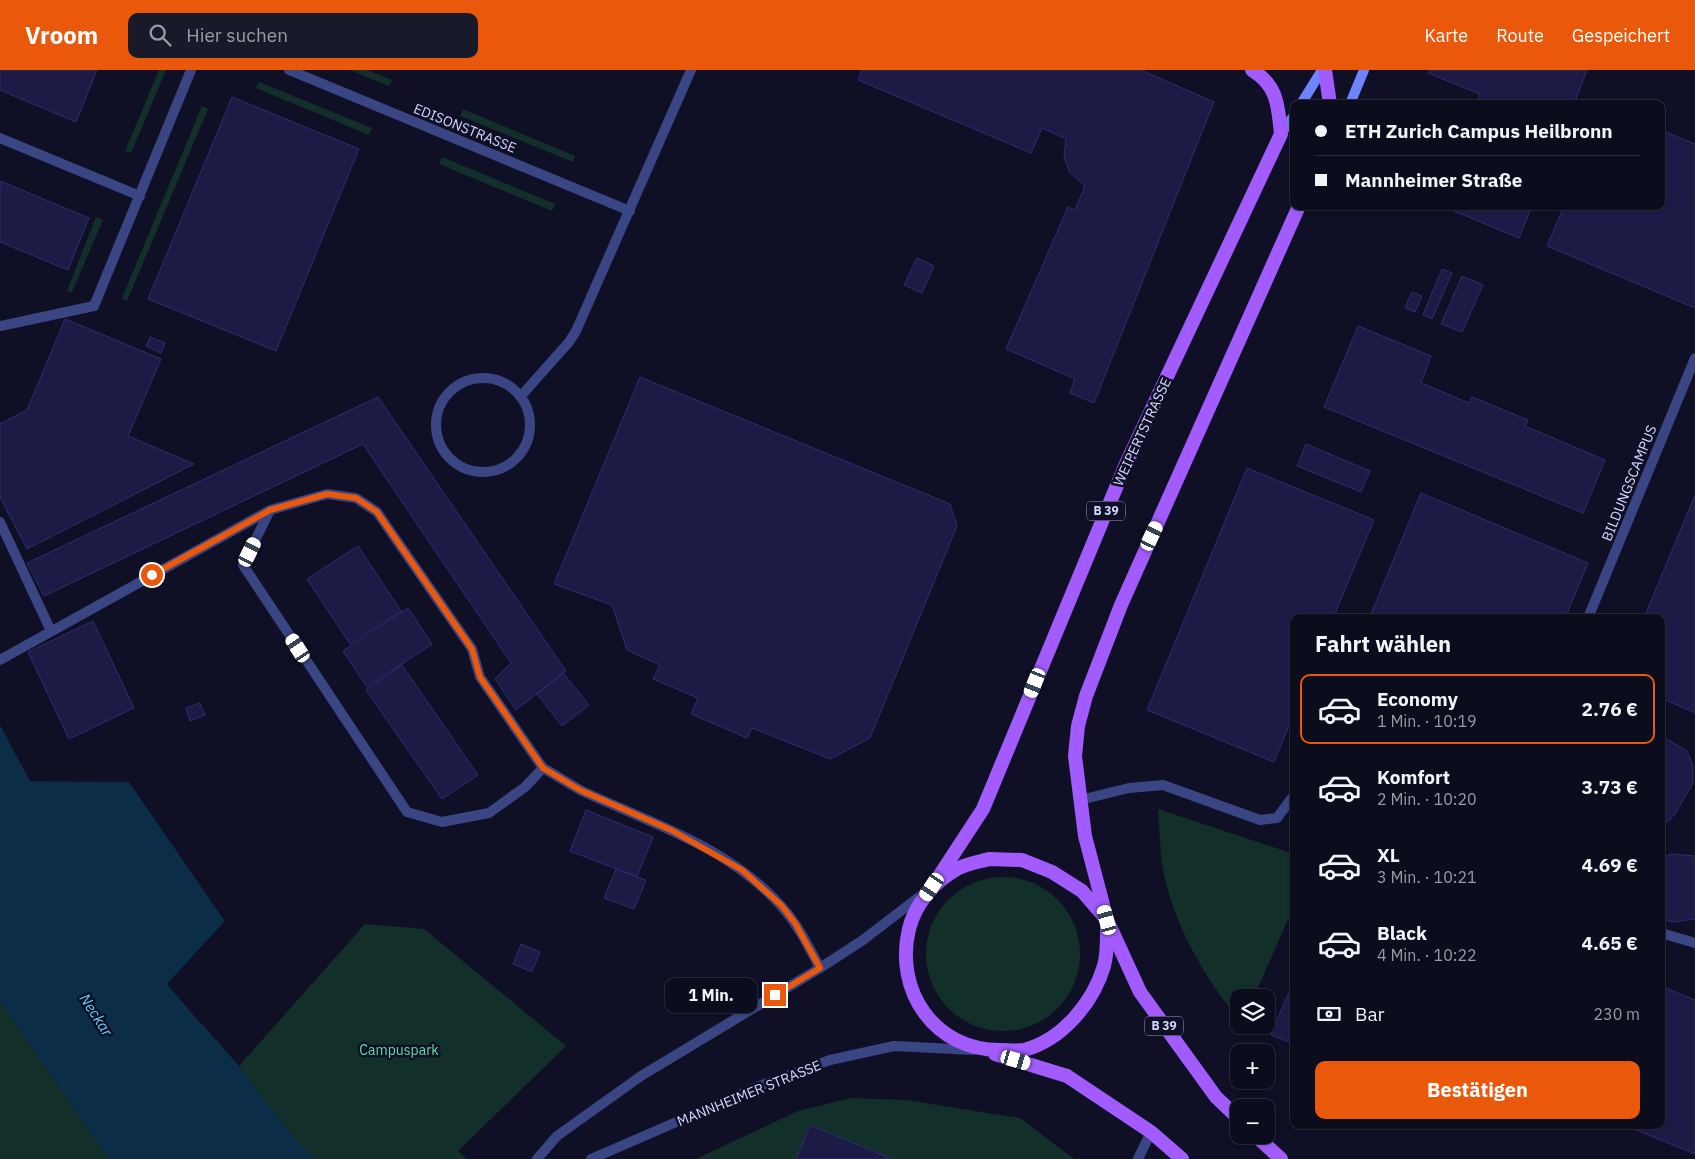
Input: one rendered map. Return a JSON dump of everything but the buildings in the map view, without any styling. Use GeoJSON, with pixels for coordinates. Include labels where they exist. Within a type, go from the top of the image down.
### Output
{"type":"FeatureCollection","features":[{"type":"Feature","properties":{"kind":"main road","name":"B 39"},"geometry":{"type":"LineString","coordinates":[[1252,70],[1261,76],[1278,98],[1281,134]]}},
{"type":"Feature","properties":{"kind":"main road"},"geometry":{"type":"LineString","coordinates":[[1304,100],[1324,70]]}},
{"type":"Feature","properties":{"kind":"main road"},"geometry":{"type":"LineString","coordinates":[[1324,70],[1329,100]]}},
{"type":"Feature","properties":{"kind":"main road"},"geometry":{"type":"LineString","coordinates":[[1352,100],[1364,70]]}},
{"type":"Feature","properties":{"kind":"main road","name":"WEIPERTSTRASSE"},"geometry":{"type":"LineString","coordinates":[[932,887],[983,809],[1125,466],[1281,134],[1290,120]]}},
{"type":"Feature","properties":{"kind":"main road","name":"B 39"},"geometry":{"type":"LineString","coordinates":[[1230,1110],[1216,1097],[1140,992],[1107,920],[1085,836],[1075,756],[1078,726],[1086,696],[1128,588],[1298,210]]}},
{"type":"Feature","properties":{"kind":"main road"},"geometry":{"type":"LineString","coordinates":[[932,887],[958,868],[989,859],[1022,860],[1052,872],[1082,891],[1107,920],[1104,966],[1087,1002],[1060,1033],[1023,1050],[982,1050]]}},
{"type":"Feature","properties":{"kind":"main road","name":"B 39"},"geometry":{"type":"LineString","coordinates":[[932,887],[912,916],[904,950],[908,984],[924,1014],[950,1038],[982,1050]]}},
{"type":"Feature","properties":{"kind":"main road","name":"MANNHEIMER STRASSE"},"geometry":{"type":"LineString","coordinates":[[982,1050],[1067,1076],[1151,1132],[1176,1156]]}},
{"type":"Feature","properties":{"kind":"main road"},"geometry":{"type":"LineString","coordinates":[[1265,1144],[1281,1159]]}},
{"type":"Feature","properties":{"kind":"street"},"geometry":{"type":"LineString","coordinates":[[0,326],[94,306],[191,70]]}},
{"type":"Feature","properties":{"kind":"street","name":"EDISONSTRASSE"},"geometry":{"type":"LineString","coordinates":[[289,70],[630,211]]}},
{"type":"Feature","properties":{"kind":"street"},"geometry":{"type":"LineString","coordinates":[[521,396],[570,342],[576,331],[691,70]]}},
{"type":"Feature","properties":{"kind":"street"},"geometry":{"type":"LineString","coordinates":[[0,138],[140,196]]}},
{"type":"Feature","properties":{"kind":"street","name":"BILDUNGSCAMPUS"},"geometry":{"type":"LineString","coordinates":[[1590,614],[1695,358]]}},
{"type":"Feature","properties":{"kind":"street"},"geometry":{"type":"LineString","coordinates":[[485,378],[498,380],[521,396],[529,410],[531,426],[528,442],[520,456],[507,467],[492,472],[475,472],[460,467],[447,456],[440,445],[436,432],[436,418],[440,405],[458,384],[471,379],[485,378]]}},
{"type":"Feature","properties":{"kind":"street"},"geometry":{"type":"LineString","coordinates":[[0,660],[270,510],[327,494],[356,498],[377,512],[472,649],[480,677],[543,768],[580,790],[671,830],[742,870],[786,911],[795,923],[820,968]]}},
{"type":"Feature","properties":{"kind":"street"},"geometry":{"type":"LineString","coordinates":[[270,510],[243,566],[407,812],[442,822],[489,813],[525,787],[543,768]]}},
{"type":"Feature","properties":{"kind":"street"},"geometry":{"type":"LineString","coordinates":[[0,522],[51,631]]}},
{"type":"Feature","properties":{"kind":"street"},"geometry":{"type":"LineString","coordinates":[[1080,800],[1129,788],[1163,785],[1260,820],[1277,818],[1290,807]]}},
{"type":"Feature","properties":{"kind":"street"},"geometry":{"type":"LineString","coordinates":[[537,1159],[557,1136],[641,1076],[820,968],[863,940],[932,887]]}},
{"type":"Feature","properties":{"kind":"street"},"geometry":{"type":"LineString","coordinates":[[1665,934],[1695,943]]}},
{"type":"Feature","properties":{"kind":"street","name":"MANNHEIMER STRASSE"},"geometry":{"type":"LineString","coordinates":[[591,1159],[757,1087],[830,1060],[894,1046],[982,1050]]}},
{"type":"Feature","properties":{"kind":"street"},"geometry":{"type":"LineString","coordinates":[[1138,1159],[1151,1132]]}},
{"type":"Feature","properties":{"kind":"green space"},"geometry":{"type":"Polygon","coordinates":[[[159,70],[166,70],[131,153],[125,151],[159,70]]]}},
{"type":"Feature","properties":{"kind":"green space"},"geometry":{"type":"Polygon","coordinates":[[[350,70],[367,70],[392,80],[389,86],[350,70]]]}},
{"type":"Feature","properties":{"kind":"green space"},"geometry":{"type":"Polygon","coordinates":[[[259,82],[372,128],[369,135],[256,88],[259,82]]]}},
{"type":"Feature","properties":{"kind":"green space"},"geometry":{"type":"Polygon","coordinates":[[[202,106],[208,109],[127,301],[122,298],[202,106]]]}},
{"type":"Feature","properties":{"kind":"green space"},"geometry":{"type":"Polygon","coordinates":[[[463,109],[575,156],[573,162],[460,116],[463,109]]]}},
{"type":"Feature","properties":{"kind":"green space"},"geometry":{"type":"Polygon","coordinates":[[[442,157],[555,204],[552,211],[439,164],[442,157]]]}},
{"type":"Feature","properties":{"kind":"green space"},"geometry":{"type":"Polygon","coordinates":[[[96,217],[103,220],[72,292],[67,291],[96,217]]]}},
{"type":"Feature","properties":{"kind":"green space"},"geometry":{"type":"Polygon","coordinates":[[[1158,809],[1290,853],[1290,915],[1258,989],[1230,989],[1230,1008],[1213,985],[1190,946],[1173,905],[1162,863],[1158,809]]]}},
{"type":"Feature","properties":{"kind":"green space"},"geometry":{"type":"Polygon","coordinates":[[[1003,877],[1032,883],[1046,890],[1057,900],[1067,911],[1074,925],[1080,954],[1074,983],[1067,997],[1057,1008],[1046,1018],[1032,1025],[1003,1031],[974,1025],[960,1018],[949,1008],[939,997],[932,983],[926,954],[932,925],[939,911],[949,900],[960,890],[974,883],[1003,877]]]}},
{"type":"Feature","properties":{"kind":"green space","name":"Campuspark"},"geometry":{"type":"Polygon","coordinates":[[[365,924],[424,929],[566,1046],[458,1151],[467,1159],[314,1159],[287,1129],[239,1066],[365,924]]]}},
{"type":"Feature","properties":{"kind":"green space"},"geometry":{"type":"Polygon","coordinates":[[[0,1001],[109,1159],[0,1159],[0,1001]]]}},
{"type":"Feature","properties":{"kind":"green space"},"geometry":{"type":"Polygon","coordinates":[[[851,1098],[906,1100],[1020,1118],[1074,1159],[696,1159],[798,1111],[851,1098]]]}},
{"type":"Feature","properties":{"kind":"water","name":"Neckar"},"geometry":{"type":"Polygon","coordinates":[[[0,725],[30,781],[129,782],[225,921],[167,984],[239,1066],[287,1129],[314,1159],[109,1159],[0,1001],[0,725]]]}},
{"type":"Feature","properties":{"kind":"pier"},"geometry":{"type":"Polygon","coordinates":[[[0,723],[31,779],[130,780],[227,920],[227,923],[170,984],[202,1022],[201,1024],[167,984],[225,921],[129,782],[30,781],[0,723]]]}},
{"type":"Feature","properties":{"kind":"route"},"geometry":{"type":"LineString","coordinates":[[152,575],[270,510],[327,494],[356,498],[377,512],[472,649],[480,677],[543,768],[580,790],[671,830],[742,870],[781,905],[795,923],[820,968],[775,995]]}}]}
